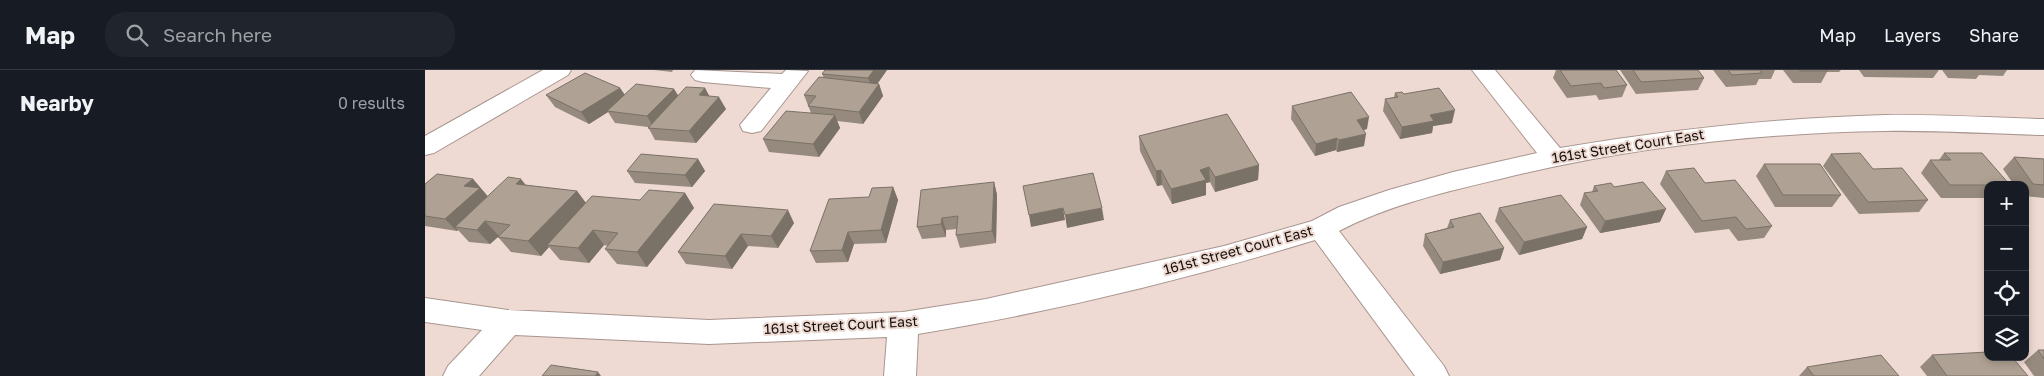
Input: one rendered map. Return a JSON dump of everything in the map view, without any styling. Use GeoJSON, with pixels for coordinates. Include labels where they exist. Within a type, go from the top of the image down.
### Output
{"type":"FeatureCollection","features":[{"type":"Feature","properties":{"kind":"street"},"geometry":{"type":"LineString","coordinates":[[1483,70],[1554,157]]}},
{"type":"Feature","properties":{"kind":"street"},"geometry":{"type":"LineString","coordinates":[[425,147],[546,72]]}},
{"type":"Feature","properties":{"kind":"street"},"geometry":{"type":"LineString","coordinates":[[703,75],[793,76]]}},
{"type":"Feature","properties":{"kind":"street"},"geometry":{"type":"LineString","coordinates":[[752,125],[793,76]]}},
{"type":"Feature","properties":{"kind":"street","name":"161st Street Court East"},"geometry":{"type":"LineString","coordinates":[[425,310],[508,322],[594,328],[709,332],[903,324],[986,311],[1224,257],[1321,228],[1349,214],[1398,196],[1554,157],[1661,140],[1781,128],[1886,123],[2044,127]]}},
{"type":"Feature","properties":{"kind":"street"},"geometry":{"type":"LineString","coordinates":[[1321,228],[1433,376]]}},
{"type":"Feature","properties":{"kind":"street"},"geometry":{"type":"LineString","coordinates":[[459,376],[508,322]]}},
{"type":"Feature","properties":{"kind":"street"},"geometry":{"type":"LineString","coordinates":[[900,376],[903,324]]}},
{"type":"Feature","properties":{"kind":"building"},"geometry":{"type":"Polygon","coordinates":[[[825,70],[874,70],[868,78],[822,74],[825,70]]]}},
{"type":"Feature","properties":{"kind":"building"},"geometry":{"type":"Polygon","coordinates":[[[1560,70],[1616,70],[1627,85],[1604,88],[1601,83],[1571,86],[1560,70]]]}},
{"type":"Feature","properties":{"kind":"building"},"geometry":{"type":"Polygon","coordinates":[[[1633,70],[1698,70],[1704,78],[1641,82],[1633,70]]]}},
{"type":"Feature","properties":{"kind":"building"},"geometry":{"type":"Polygon","coordinates":[[[1728,70],[1760,70],[1762,73],[1732,75],[1728,70]]]}},
{"type":"Feature","properties":{"kind":"building"},"geometry":{"type":"Polygon","coordinates":[[[1827,70],[1828,71],[1800,71],[1827,70]]]}},
{"type":"Feature","properties":{"kind":"building"},"geometry":{"type":"Polygon","coordinates":[[[585,73],[620,88],[581,112],[546,95],[585,73]]]}},
{"type":"Feature","properties":{"kind":"building"},"geometry":{"type":"Polygon","coordinates":[[[819,77],[879,84],[859,112],[808,106],[816,96],[804,95],[819,77]]]}},
{"type":"Feature","properties":{"kind":"building"},"geometry":{"type":"Polygon","coordinates":[[[636,84],[674,89],[647,116],[607,111],[636,84]]]}},
{"type":"Feature","properties":{"kind":"building"},"geometry":{"type":"Polygon","coordinates":[[[686,87],[705,88],[699,95],[719,97],[689,131],[648,128],[686,87]]]}},
{"type":"Feature","properties":{"kind":"building"},"geometry":{"type":"Polygon","coordinates":[[[1439,88],[1455,110],[1430,115],[1434,121],[1402,127],[1385,99],[1398,97],[1395,93],[1402,92],[1404,94],[1439,88]]]}},
{"type":"Feature","properties":{"kind":"building"},"geometry":{"type":"Polygon","coordinates":[[[1351,92],[1369,117],[1357,120],[1366,134],[1339,140],[1337,138],[1316,144],[1292,106],[1351,92]]]}},
{"type":"Feature","properties":{"kind":"building"},"geometry":{"type":"Polygon","coordinates":[[[786,111],[835,115],[813,144],[763,139],[786,111]]]}},
{"type":"Feature","properties":{"kind":"building"},"geometry":{"type":"Polygon","coordinates":[[[1227,114],[1259,165],[1215,177],[1209,167],[1200,170],[1206,180],[1171,189],[1161,170],[1156,171],[1139,136],[1227,114]]]}},
{"type":"Feature","properties":{"kind":"building"},"geometry":{"type":"Polygon","coordinates":[[[1860,153],[1873,169],[1902,168],[1928,200],[1868,202],[1831,154],[1860,153]]]}},
{"type":"Feature","properties":{"kind":"building"},"geometry":{"type":"Polygon","coordinates":[[[1944,153],[1982,153],[2006,181],[1984,181],[1984,185],[1950,185],[1930,160],[1951,160],[1944,153]]]}},
{"type":"Feature","properties":{"kind":"building"},"geometry":{"type":"Polygon","coordinates":[[[641,154],[698,159],[685,175],[627,171],[641,154]]]}},
{"type":"Feature","properties":{"kind":"building"},"geometry":{"type":"Polygon","coordinates":[[[2014,157],[2044,159],[2044,185],[2033,184],[2014,157]]]}},
{"type":"Feature","properties":{"kind":"building"},"geometry":{"type":"Polygon","coordinates":[[[1764,164],[1820,164],[1841,195],[1783,195],[1764,164]]]}},
{"type":"Feature","properties":{"kind":"building"},"geometry":{"type":"Polygon","coordinates":[[[1694,168],[1705,183],[1735,180],[1772,226],[1746,229],[1736,217],[1702,221],[1666,171],[1694,168]]]}},
{"type":"Feature","properties":{"kind":"building"},"geometry":{"type":"Polygon","coordinates":[[[1093,173],[1102,208],[1065,215],[1063,208],[1029,215],[1023,186],[1093,173]]]}},
{"type":"Feature","properties":{"kind":"building"},"geometry":{"type":"Polygon","coordinates":[[[437,174],[473,179],[464,186],[480,188],[445,219],[425,216],[425,184],[437,174]]]}},
{"type":"Feature","properties":{"kind":"building"},"geometry":{"type":"Polygon","coordinates":[[[508,177],[521,179],[516,184],[577,191],[528,241],[498,237],[510,225],[485,221],[477,230],[455,227],[508,177]]]}},
{"type":"Feature","properties":{"kind":"building"},"geometry":{"type":"Polygon","coordinates":[[[994,182],[992,231],[956,235],[958,216],[942,218],[941,224],[917,227],[921,190],[994,182]]]}},
{"type":"Feature","properties":{"kind":"building"},"geometry":{"type":"Polygon","coordinates":[[[1643,182],[1666,209],[1605,221],[1584,193],[1598,191],[1594,186],[1611,183],[1614,187],[1643,182]]]}},
{"type":"Feature","properties":{"kind":"building"},"geometry":{"type":"Polygon","coordinates":[[[893,187],[881,230],[848,232],[842,250],[810,251],[829,199],[869,197],[872,188],[893,187]]]}},
{"type":"Feature","properties":{"kind":"building"},"geometry":{"type":"Polygon","coordinates":[[[649,190],[685,193],[637,252],[605,249],[618,233],[593,230],[578,248],[547,245],[592,196],[640,200],[649,190]]]}},
{"type":"Feature","properties":{"kind":"building"},"geometry":{"type":"Polygon","coordinates":[[[1561,195],[1587,227],[1524,242],[1499,208],[1561,195]]]}},
{"type":"Feature","properties":{"kind":"building"},"geometry":{"type":"Polygon","coordinates":[[[714,204],[788,210],[771,236],[741,234],[725,256],[678,252],[714,204]]]}},
{"type":"Feature","properties":{"kind":"building"},"geometry":{"type":"Polygon","coordinates":[[[1480,213],[1504,248],[1443,262],[1425,234],[1454,227],[1450,220],[1480,213]]]}},
{"type":"Feature","properties":{"kind":"building"},"geometry":{"type":"Polygon","coordinates":[[[2038,350],[2044,350],[2044,359],[2038,350]]]}},
{"type":"Feature","properties":{"kind":"building"},"geometry":{"type":"Polygon","coordinates":[[[1984,352],[1984,361],[2015,361],[2028,376],[1947,376],[1932,355],[1984,352]]]}},
{"type":"Feature","properties":{"kind":"building"},"geometry":{"type":"Polygon","coordinates":[[[1881,355],[1899,376],[1814,376],[1807,367],[1881,355]]]}},
{"type":"Feature","properties":{"kind":"building"},"geometry":{"type":"Polygon","coordinates":[[[551,365],[598,372],[595,376],[542,376],[551,365]]]}}]}
